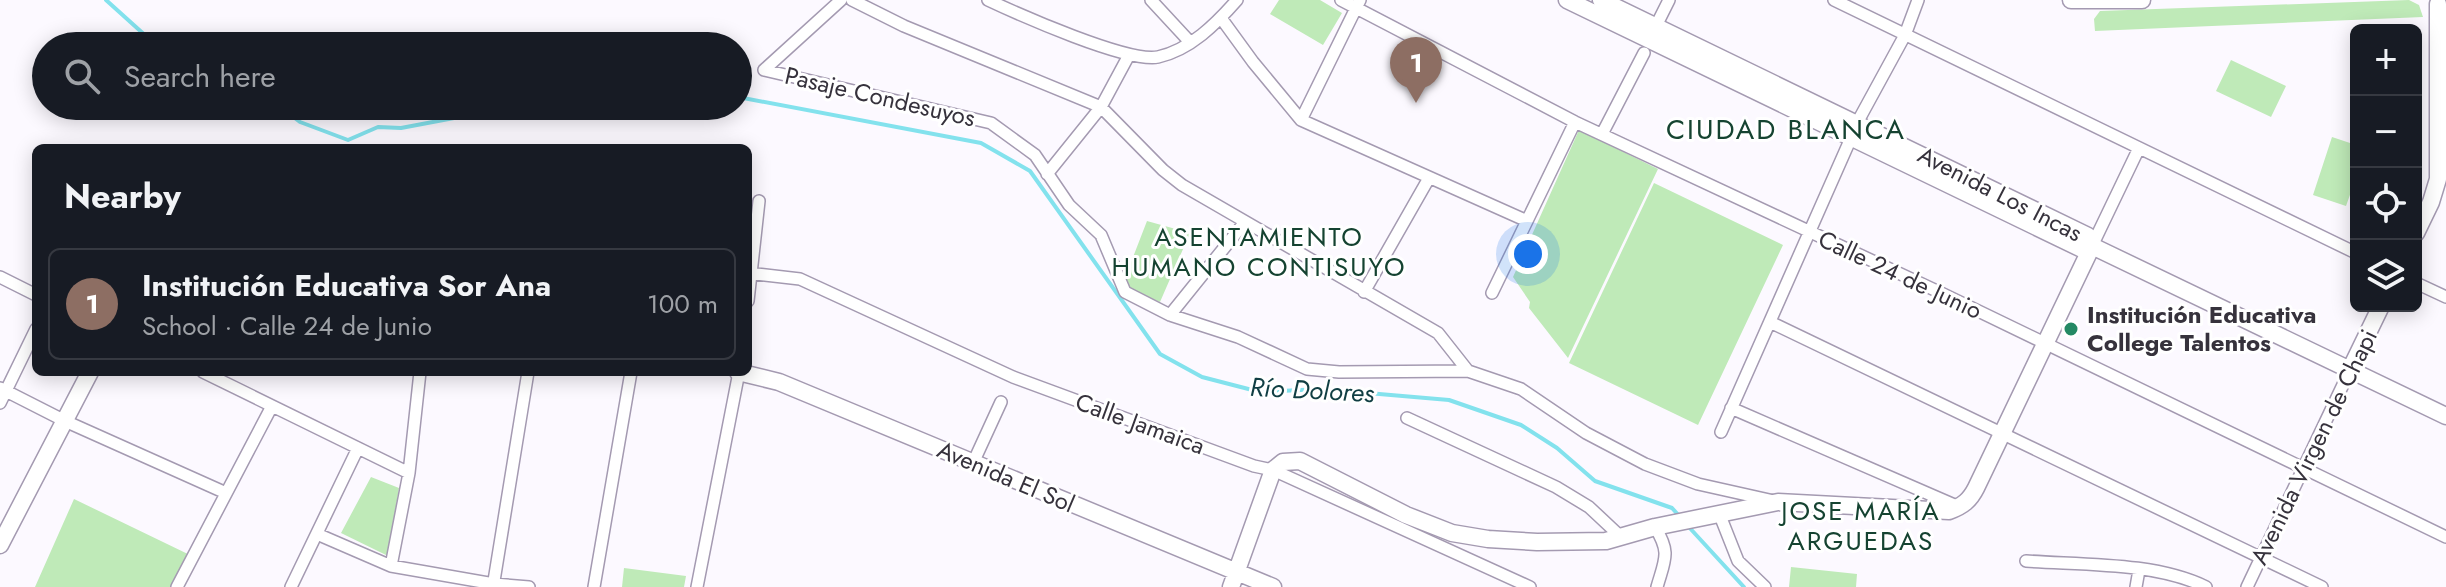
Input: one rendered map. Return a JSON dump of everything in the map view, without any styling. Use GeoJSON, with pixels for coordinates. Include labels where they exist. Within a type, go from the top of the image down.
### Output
{"type":"FeatureCollection","features":[{"type":"Feature","properties":{"kind":"street","name":"Pasaje Condesuyos"},"geometry":{"type":"LineString","coordinates":[[841,0],[764,70],[991,123],[1035,155],[1069,205],[1101,235],[1125,292],[1170,315],[1238,337],[1307,369],[1339,372],[1468,371]]}},
{"type":"Feature","properties":{"kind":"street"},"geometry":{"type":"LineString","coordinates":[[852,0],[904,26],[1101,107],[1182,185],[1438,333],[1468,371],[1521,389],[1586,433],[1645,464],[1698,484],[1778,502],[1949,511],[1962,505],[1976,488],[2139,148]]}},
{"type":"Feature","properties":{"kind":"street"},"geometry":{"type":"LineString","coordinates":[[988,0],[1030,19],[1129,55],[1154,58],[1173,52],[1203,34],[1237,0]]}},
{"type":"Feature","properties":{"kind":"street"},"geometry":{"type":"LineString","coordinates":[[1011,0],[1030,19]]}},
{"type":"Feature","properties":{"kind":"street"},"geometry":{"type":"LineString","coordinates":[[1151,0],[1189,41]]}},
{"type":"Feature","properties":{"kind":"street","name":"Calle 24 de Junio"},"geometry":{"type":"LineString","coordinates":[[1341,0],[1358,4],[1575,122],[2446,537]]}},
{"type":"Feature","properties":{"kind":"street","name":"Avenida Los Incas"},"geometry":{"type":"LineString","coordinates":[[1567,0],[2088,236],[2092,246],[2446,416]]}},
{"type":"Feature","properties":{"kind":"street","name":"Avenida Los Incas"},"geometry":{"type":"LineString","coordinates":[[1601,0],[1854,130]]}},
{"type":"Feature","properties":{"kind":"street"},"geometry":{"type":"LineString","coordinates":[[1656,26],[1669,0]]}},
{"type":"Feature","properties":{"kind":"street"},"geometry":{"type":"LineString","coordinates":[[1834,0],[2350,250]]}},
{"type":"Feature","properties":{"kind":"street"},"geometry":{"type":"LineString","coordinates":[[1721,432],[1854,130],[1905,35],[1918,0]]}},
{"type":"Feature","properties":{"kind":"street"},"geometry":{"type":"LineString","coordinates":[[2071,0],[2142,0]]}},
{"type":"Feature","properties":{"kind":"street"},"geometry":{"type":"LineString","coordinates":[[2422,225],[2438,202],[2438,2]]}},
{"type":"Feature","properties":{"kind":"street"},"geometry":{"type":"LineString","coordinates":[[1301,120],[1358,4]]}},
{"type":"Feature","properties":{"kind":"street"},"geometry":{"type":"LineString","coordinates":[[1221,18],[1301,120],[1525,220]]}},
{"type":"Feature","properties":{"kind":"street"},"geometry":{"type":"LineString","coordinates":[[1602,134],[1644,53]]}},
{"type":"Feature","properties":{"kind":"street"},"geometry":{"type":"LineString","coordinates":[[1047,174],[1101,107],[1129,55]]}},
{"type":"Feature","properties":{"kind":"street"},"geometry":{"type":"LineString","coordinates":[[1492,293],[1575,122]]}},
{"type":"Feature","properties":{"kind":"street"},"geometry":{"type":"LineString","coordinates":[[1364,292],[1429,178]]}},
{"type":"Feature","properties":{"kind":"street"},"geometry":{"type":"LineString","coordinates":[[752,257],[759,201]]}},
{"type":"Feature","properties":{"kind":"street"},"geometry":{"type":"LineString","coordinates":[[1170,315],[1245,222]]}},
{"type":"Feature","properties":{"kind":"street","name":"Calle Jamaica"},"geometry":{"type":"LineString","coordinates":[[752,273],[800,279],[1013,377],[1273,470],[1530,587]]}},
{"type":"Feature","properties":{"kind":"street"},"geometry":{"type":"LineString","coordinates":[[0,277],[32,293]]}},
{"type":"Feature","properties":{"kind":"street"},"geometry":{"type":"LineString","coordinates":[[2422,286],[2446,297]]}},
{"type":"Feature","properties":{"kind":"street","name":"Avenida Virgen de Chapi"},"geometry":{"type":"LineString","coordinates":[[2247,587],[2378,312]]}},
{"type":"Feature","properties":{"kind":"street"},"geometry":{"type":"LineString","coordinates":[[1770,322],[2322,587]]}},
{"type":"Feature","properties":{"kind":"street"},"geometry":{"type":"LineString","coordinates":[[0,403],[3,390],[32,336]]}},
{"type":"Feature","properties":{"kind":"street","name":"Avenida El Sol"},"geometry":{"type":"LineString","coordinates":[[752,375],[779,382],[973,463],[1234,580],[1273,587]]}},
{"type":"Feature","properties":{"kind":"street"},"geometry":{"type":"LineString","coordinates":[[0,545],[88,376]]}},
{"type":"Feature","properties":{"kind":"street"},"geometry":{"type":"LineString","coordinates":[[211,376],[409,473]]}},
{"type":"Feature","properties":{"kind":"street"},"geometry":{"type":"LineString","coordinates":[[391,566],[409,473],[420,376]]}},
{"type":"Feature","properties":{"kind":"street"},"geometry":{"type":"LineString","coordinates":[[493,585],[527,376]]}},
{"type":"Feature","properties":{"kind":"street"},"geometry":{"type":"LineString","coordinates":[[594,587],[630,376]]}},
{"type":"Feature","properties":{"kind":"street"},"geometry":{"type":"LineString","coordinates":[[697,587],[737,376]]}},
{"type":"Feature","properties":{"kind":"street"},"geometry":{"type":"LineString","coordinates":[[3,390],[226,493]]}},
{"type":"Feature","properties":{"kind":"street"},"geometry":{"type":"LineString","coordinates":[[973,463],[1001,402]]}},
{"type":"Feature","properties":{"kind":"street"},"geometry":{"type":"LineString","coordinates":[[180,586],[272,406]]}},
{"type":"Feature","properties":{"kind":"street"},"geometry":{"type":"LineString","coordinates":[[1731,408],[1962,505]]}},
{"type":"Feature","properties":{"kind":"street"},"geometry":{"type":"LineString","coordinates":[[1407,418],[1556,487],[1589,507],[1621,537]]}},
{"type":"Feature","properties":{"kind":"street"},"geometry":{"type":"LineString","coordinates":[[291,587],[358,448]]}},
{"type":"Feature","properties":{"kind":"street"},"geometry":{"type":"LineString","coordinates":[[1234,580],[1273,470],[1283,462],[1300,461],[1406,515],[1452,533],[1537,542],[1606,541],[1778,502]]}},
{"type":"Feature","properties":{"kind":"street"},"geometry":{"type":"LineString","coordinates":[[1713,515],[1738,561],[1765,587]]}},
{"type":"Feature","properties":{"kind":"street"},"geometry":{"type":"LineString","coordinates":[[1657,587],[1666,545],[1659,527]]}},
{"type":"Feature","properties":{"kind":"street"},"geometry":{"type":"LineString","coordinates":[[317,534],[391,566],[493,585],[529,587]]}},
{"type":"Feature","properties":{"kind":"street"},"geometry":{"type":"LineString","coordinates":[[2026,561],[2139,570],[2189,579],[2206,587]]}},
{"type":"Feature","properties":{"kind":"street"},"geometry":{"type":"LineString","coordinates":[[2136,587],[2139,570]]}},
{"type":"Feature","properties":{"kind":"green space"},"geometry":{"type":"Polygon","coordinates":[[[1279,0],[1320,0],[1342,13],[1323,45],[1270,14],[1279,0]]]}},
{"type":"Feature","properties":{"kind":"green space"},"geometry":{"type":"Polygon","coordinates":[[[2409,0],[2419,5],[2423,17],[2095,31],[2094,19],[2100,11],[2409,0]]]}},
{"type":"Feature","properties":{"kind":"green space"},"geometry":{"type":"Polygon","coordinates":[[[2231,60],[2286,86],[2271,117],[2216,91],[2231,60]]]}},
{"type":"Feature","properties":{"kind":"green space"},"geometry":{"type":"Polygon","coordinates":[[[1579,130],[1658,169],[1568,358],[1529,308],[1530,302],[1513,277],[1579,130]]]}},
{"type":"Feature","properties":{"kind":"green space"},"geometry":{"type":"Polygon","coordinates":[[[2332,137],[2350,143],[2350,195],[2346,206],[2313,195],[2332,137]]]}},
{"type":"Feature","properties":{"kind":"green space"},"geometry":{"type":"Polygon","coordinates":[[[1654,183],[1783,245],[1698,425],[1569,363],[1654,183]]]}},
{"type":"Feature","properties":{"kind":"green space"},"geometry":{"type":"Polygon","coordinates":[[[1147,221],[1190,233],[1160,302],[1126,289],[1123,283],[1147,221]]]}},
{"type":"Feature","properties":{"kind":"green space"},"geometry":{"type":"Polygon","coordinates":[[[371,477],[399,488],[388,556],[341,533],[371,477]]]}},
{"type":"Feature","properties":{"kind":"green space"},"geometry":{"type":"Polygon","coordinates":[[[74,499],[192,556],[176,587],[35,587],[74,499]]]}},
{"type":"Feature","properties":{"kind":"green space"},"geometry":{"type":"Polygon","coordinates":[[[1791,567],[1857,574],[1856,587],[1789,587],[1791,567]]]}},
{"type":"Feature","properties":{"kind":"green space"},"geometry":{"type":"Polygon","coordinates":[[[624,568],[686,576],[684,587],[622,587],[624,568]]]}},
{"type":"Feature","properties":{"kind":"waterway","name":"Río Dolores"},"geometry":{"type":"LineString","coordinates":[[106,0],[141,32]]}},
{"type":"Feature","properties":{"kind":"waterway","name":"Río Dolores"},"geometry":{"type":"LineString","coordinates":[[752,100],[981,143],[1030,171],[1160,354],[1202,377],[1260,392],[1321,389],[1449,400],[1521,425],[1557,448],[1595,481],[1672,508],[1681,518]]}},
{"type":"Feature","properties":{"kind":"waterway","name":"Río Dolores"},"geometry":{"type":"LineString","coordinates":[[297,120],[348,140],[378,127],[401,128],[443,120]]}},
{"type":"Feature","properties":{"kind":"waterway","name":"Río Dolores"},"geometry":{"type":"LineString","coordinates":[[1687,525],[1744,587]]}},
{"type":"Feature","properties":{"kind":"place","name":"Institución Educativa Sor Ana"},"geometry":{"type":"Point","coordinates":[1416,103]}},
{"type":"Feature","properties":{"kind":"place","name":"Institución Educativa College Talentos"},"geometry":{"type":"Point","coordinates":[2071,329]}},
{"type":"Feature","properties":{"kind":"district","name":"CIUDAD BLANCA"},"geometry":{"type":"Point","coordinates":[1786,129]}},
{"type":"Feature","properties":{"kind":"district","name":"ASENTAMIENTO HUMANO CONTISUYO"},"geometry":{"type":"Point","coordinates":[1259,252]}},
{"type":"Feature","properties":{"kind":"district","name":"JOSE MARÍA ARGUEDAS"},"geometry":{"type":"Point","coordinates":[1861,526]}}]}
